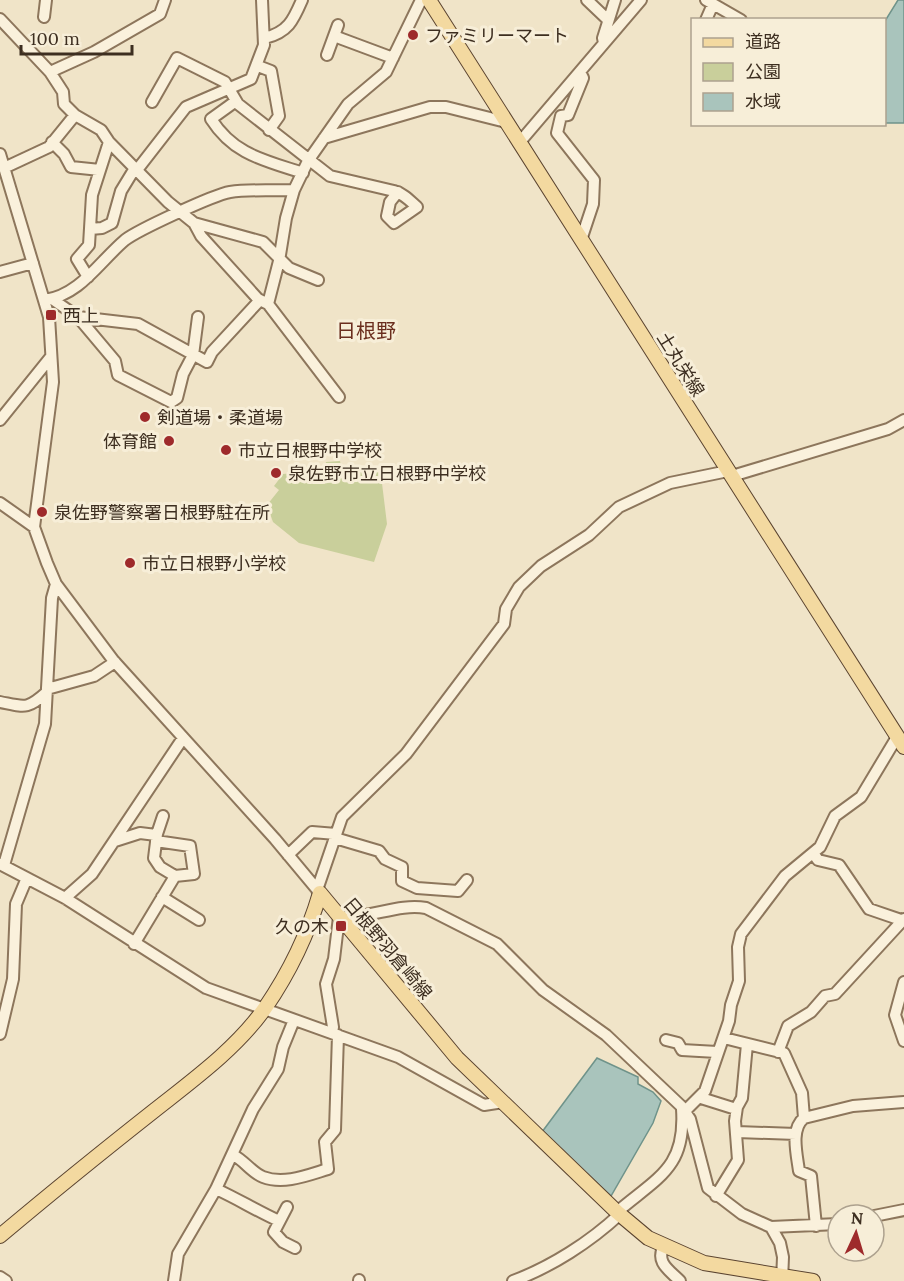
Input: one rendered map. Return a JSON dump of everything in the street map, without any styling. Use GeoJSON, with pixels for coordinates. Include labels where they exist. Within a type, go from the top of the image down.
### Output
{"type":"FeatureCollection","features":[{"type":"Feature","properties":{"kind":"main road","name":"土丸栄線"},"geometry":{"type":"LineString","coordinates":[[429,0],[901,742]]}},
{"type":"Feature","properties":{"kind":"main road","name":"日根野羽倉崎線"},"geometry":{"type":"LineString","coordinates":[[319,892],[457,1058],[619,1214],[648,1238],[704,1263],[782,1278],[813,1281]]}},
{"type":"Feature","properties":{"kind":"main road","name":"日根野羽倉崎線"},"geometry":{"type":"LineString","coordinates":[[0,1236],[203,1071],[264,1010],[305,935],[319,892]]}},
{"type":"Feature","properties":{"kind":"street"},"geometry":{"type":"LineString","coordinates":[[44,17],[46,0]]}},
{"type":"Feature","properties":{"kind":"street"},"geometry":{"type":"LineString","coordinates":[[50,72],[94,52],[160,14],[164,0]]}},
{"type":"Feature","properties":{"kind":"street"},"geometry":{"type":"LineString","coordinates":[[90,229],[102,228],[112,223],[121,191],[186,107],[251,79],[258,66],[265,38],[262,0]]}},
{"type":"Feature","properties":{"kind":"street"},"geometry":{"type":"LineString","coordinates":[[265,38],[280,34],[288,28],[302,0]]}},
{"type":"Feature","properties":{"kind":"street"},"geometry":{"type":"LineString","coordinates":[[78,317],[138,324],[207,362],[212,351],[264,302],[279,261],[294,190],[308,161],[348,104],[386,72],[421,0]]}},
{"type":"Feature","properties":{"kind":"street"},"geometry":{"type":"LineString","coordinates":[[587,0],[608,20]]}},
{"type":"Feature","properties":{"kind":"street"},"geometry":{"type":"LineString","coordinates":[[604,44],[603,38],[615,0]]}},
{"type":"Feature","properties":{"kind":"street"},"geometry":{"type":"LineString","coordinates":[[519,143],[641,0]]}},
{"type":"Feature","properties":{"kind":"street"},"geometry":{"type":"LineString","coordinates":[[706,18],[709,2],[737,18]]}},
{"type":"Feature","properties":{"kind":"street"},"geometry":{"type":"LineString","coordinates":[[0,19],[50,72],[63,92],[64,104],[75,115],[100,130],[136,169],[194,223],[201,236],[264,302],[339,397]]}},
{"type":"Feature","properties":{"kind":"street"},"geometry":{"type":"LineString","coordinates":[[327,55],[338,25]]}},
{"type":"Feature","properties":{"kind":"street"},"geometry":{"type":"LineString","coordinates":[[334,36],[393,58]]}},
{"type":"Feature","properties":{"kind":"street"},"geometry":{"type":"LineString","coordinates":[[152,102],[177,58],[225,82],[236,101],[269,130],[330,176],[398,192]]}},
{"type":"Feature","properties":{"kind":"street"},"geometry":{"type":"LineString","coordinates":[[258,66],[271,71],[279,116],[269,130]]}},
{"type":"Feature","properties":{"kind":"street"},"geometry":{"type":"LineString","coordinates":[[580,72],[583,78],[568,115],[561,116],[556,133],[594,180],[593,204],[581,240]]}},
{"type":"Feature","properties":{"kind":"street"},"geometry":{"type":"LineString","coordinates":[[236,101],[211,119],[222,137],[242,152],[303,174]]}},
{"type":"Feature","properties":{"kind":"street"},"geometry":{"type":"LineString","coordinates":[[324,138],[430,107],[446,106],[506,122]]}},
{"type":"Feature","properties":{"kind":"street"},"geometry":{"type":"LineString","coordinates":[[4,168],[49,147],[75,115]]}},
{"type":"Feature","properties":{"kind":"street"},"geometry":{"type":"LineString","coordinates":[[52,142],[64,154],[71,167],[100,170]]}},
{"type":"Feature","properties":{"kind":"street"},"geometry":{"type":"LineString","coordinates":[[88,277],[77,259],[89,245],[92,195],[109,142]]}},
{"type":"Feature","properties":{"kind":"street"},"geometry":{"type":"LineString","coordinates":[[0,154],[33,263],[48,299],[53,382],[34,527],[56,584],[115,662],[319,892]]}},
{"type":"Feature","properties":{"kind":"street"},"geometry":{"type":"LineString","coordinates":[[48,299],[88,277],[125,240],[182,212],[231,192],[294,190]]}},
{"type":"Feature","properties":{"kind":"street"},"geometry":{"type":"LineString","coordinates":[[194,223],[263,242],[279,261],[318,280]]}},
{"type":"Feature","properties":{"kind":"street"},"geometry":{"type":"LineString","coordinates":[[0,272],[33,263]]}},
{"type":"Feature","properties":{"kind":"street"},"geometry":{"type":"LineString","coordinates":[[48,299],[78,317],[114,361],[118,375],[171,402],[177,398],[183,374],[193,356],[198,317]]}},
{"type":"Feature","properties":{"kind":"street"},"geometry":{"type":"LineString","coordinates":[[0,420],[50,358]]}},
{"type":"Feature","properties":{"kind":"street"},"geometry":{"type":"LineString","coordinates":[[319,892],[342,817],[406,754],[504,624],[506,609],[519,587],[541,566],[590,535],[619,507],[670,483],[730,474],[888,429],[904,420]]}},
{"type":"Feature","properties":{"kind":"street"},"geometry":{"type":"LineString","coordinates":[[0,503],[34,527]]}},
{"type":"Feature","properties":{"kind":"street"},"geometry":{"type":"LineString","coordinates":[[56,584],[52,598],[45,724],[2,865],[65,898],[206,988],[398,1057],[484,1106],[503,1102]]}},
{"type":"Feature","properties":{"kind":"street"},"geometry":{"type":"LineString","coordinates":[[0,702],[25,707],[33,705],[47,691],[94,676],[115,662]]}},
{"type":"Feature","properties":{"kind":"street"},"geometry":{"type":"LineString","coordinates":[[65,898],[92,874],[148,787],[183,738]]}},
{"type":"Feature","properties":{"kind":"street"},"geometry":{"type":"LineString","coordinates":[[683,1109],[701,1098],[724,1038],[739,981],[738,947],[741,934],[785,876],[813,853],[825,839],[835,816],[861,797],[901,742]]}},
{"type":"Feature","properties":{"kind":"street"},"geometry":{"type":"LineString","coordinates":[[115,841],[140,833],[156,838],[190,846],[194,874],[175,876],[160,867],[154,858],[156,838],[163,816]]}},
{"type":"Feature","properties":{"kind":"street"},"geometry":{"type":"LineString","coordinates":[[288,855],[312,832],[336,836],[379,851],[385,860],[402,867],[402,881],[417,888],[458,891],[467,880]]}},
{"type":"Feature","properties":{"kind":"street"},"geometry":{"type":"LineString","coordinates":[[778,1052],[788,1026],[811,1012],[825,996],[835,994],[904,920],[868,909],[839,865],[818,860],[813,853]]}},
{"type":"Feature","properties":{"kind":"street"},"geometry":{"type":"LineString","coordinates":[[134,944],[175,876]]}},
{"type":"Feature","properties":{"kind":"street"},"geometry":{"type":"LineString","coordinates":[[0,1034],[13,979],[12,941],[16,904],[27,878]]}},
{"type":"Feature","properties":{"kind":"street"},"geometry":{"type":"LineString","coordinates":[[414,906],[417,888]]}},
{"type":"Feature","properties":{"kind":"street"},"geometry":{"type":"LineString","coordinates":[[162,897],[199,920]]}},
{"type":"Feature","properties":{"kind":"street"},"geometry":{"type":"LineString","coordinates":[[232,1155],[243,1160],[262,1177],[297,1178],[328,1169],[325,1142],[334,1130],[335,1034],[326,984],[334,959],[339,917],[358,918],[414,906],[426,908],[497,944],[543,990],[606,1035],[683,1109],[690,1119],[708,1188],[716,1196],[742,1214],[771,1227],[826,1225]]}},
{"type":"Feature","properties":{"kind":"street"},"geometry":{"type":"LineString","coordinates":[[0,936],[12,941]]}},
{"type":"Feature","properties":{"kind":"street"},"geometry":{"type":"LineString","coordinates":[[904,982],[895,1015],[904,1041]]}},
{"type":"Feature","properties":{"kind":"street"},"geometry":{"type":"LineString","coordinates":[[174,1281],[178,1254],[216,1189],[253,1109],[278,1069],[283,1047],[294,1020]]}},
{"type":"Feature","properties":{"kind":"street"},"geometry":{"type":"LineString","coordinates":[[724,1038],[784,1053],[802,1092],[804,1118]]}},
{"type":"Feature","properties":{"kind":"street"},"geometry":{"type":"LineString","coordinates":[[666,1040],[678,1043],[682,1050],[717,1052]]}},
{"type":"Feature","properties":{"kind":"street"},"geometry":{"type":"LineString","coordinates":[[716,1196],[738,1160],[736,1109],[742,1098],[747,1044]]}},
{"type":"Feature","properties":{"kind":"street"},"geometry":{"type":"LineString","coordinates":[[701,1098],[736,1109]]}},
{"type":"Feature","properties":{"kind":"street"},"geometry":{"type":"LineString","coordinates":[[816,1226],[811,1176],[799,1172],[796,1134],[799,1122],[804,1118],[853,1106],[904,1102]]}},
{"type":"Feature","properties":{"kind":"street"},"geometry":{"type":"LineString","coordinates":[[513,1281],[564,1255],[600,1232],[677,1157],[684,1135],[683,1109]]}},
{"type":"Feature","properties":{"kind":"street"},"geometry":{"type":"LineString","coordinates":[[737,1132],[796,1134]]}},
{"type":"Feature","properties":{"kind":"street"},"geometry":{"type":"LineString","coordinates":[[216,1189],[247,1204],[252,1210],[279,1221]]}},
{"type":"Feature","properties":{"kind":"street"},"geometry":{"type":"LineString","coordinates":[[286,1207],[274,1232],[283,1242],[295,1248]]}},
{"type":"Feature","properties":{"kind":"street"},"geometry":{"type":"LineString","coordinates":[[886,1214],[904,1210]]}},
{"type":"Feature","properties":{"kind":"street"},"geometry":{"type":"LineString","coordinates":[[771,1227],[782,1250],[782,1278]]}},
{"type":"Feature","properties":{"kind":"street"},"geometry":{"type":"LineString","coordinates":[[664,1246],[659,1255],[660,1260],[680,1281]]}},
{"type":"Feature","properties":{"kind":"street"},"geometry":{"type":"LineString","coordinates":[[0,1277],[6,1281]]}},
{"type":"Feature","properties":{"kind":"green space"},"geometry":{"type":"Polygon","coordinates":[[[340,461],[341,466],[380,467],[387,524],[374,562],[299,543],[273,522],[267,505],[279,490],[274,486],[283,474],[316,471],[316,467],[325,466],[326,462],[340,461]]]}},
{"type":"Feature","properties":{"kind":"water"},"geometry":{"type":"Polygon","coordinates":[[[898,0],[904,0],[904,123],[886,123],[886,19],[898,0]]]}},
{"type":"Feature","properties":{"kind":"water"},"geometry":{"type":"Polygon","coordinates":[[[597,1058],[638,1077],[638,1084],[653,1092],[661,1101],[653,1123],[611,1196],[542,1132],[597,1058]]]}},
{"type":"Feature","properties":{"kind":"place","name":"ファミリーマート"},"geometry":{"type":"Point","coordinates":[413,35]}},
{"type":"Feature","properties":{"kind":"place","name":"西上"},"geometry":{"type":"Point","coordinates":[51,315]}},
{"type":"Feature","properties":{"kind":"place","name":"剣道場・柔道場"},"geometry":{"type":"Point","coordinates":[145,417]}},
{"type":"Feature","properties":{"kind":"place","name":"体育館"},"geometry":{"type":"Point","coordinates":[169,441]}},
{"type":"Feature","properties":{"kind":"place","name":"市立日根野中学校"},"geometry":{"type":"Point","coordinates":[226,450]}},
{"type":"Feature","properties":{"kind":"place","name":"泉佐野市立日根野中学校"},"geometry":{"type":"Point","coordinates":[276,473]}},
{"type":"Feature","properties":{"kind":"place","name":"泉佐野警察署日根野駐在所"},"geometry":{"type":"Point","coordinates":[42,512]}},
{"type":"Feature","properties":{"kind":"place","name":"市立日根野小学校"},"geometry":{"type":"Point","coordinates":[130,563]}},
{"type":"Feature","properties":{"kind":"place","name":"久の木"},"geometry":{"type":"Point","coordinates":[341,926]}},
{"type":"Feature","properties":{"kind":"district","name":"日根野"},"geometry":{"type":"Point","coordinates":[366,330]}}]}
